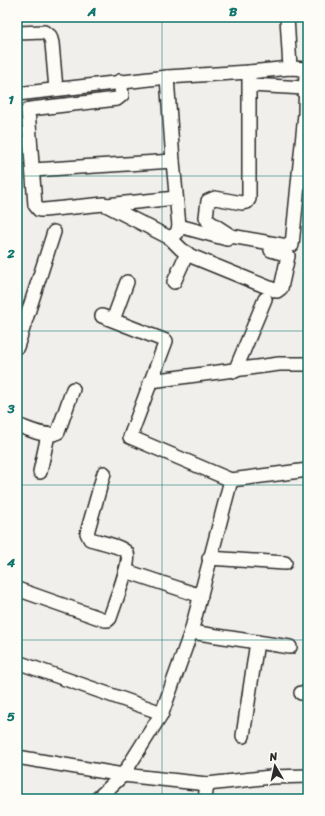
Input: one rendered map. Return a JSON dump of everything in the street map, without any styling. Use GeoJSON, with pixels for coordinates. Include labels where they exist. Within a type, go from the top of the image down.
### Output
{"type":"FeatureCollection","features":[{"type":"Feature","properties":{"kind":"street"},"geometry":{"type":"LineString","coordinates":[[287,17],[290,68]]}},
{"type":"Feature","properties":{"kind":"street"},"geometry":{"type":"LineString","coordinates":[[17,33],[44,32],[50,36],[52,43],[56,90]]}},
{"type":"Feature","properties":{"kind":"street"},"geometry":{"type":"LineString","coordinates":[[290,68],[307,69],[305,114],[292,245],[287,246],[231,236],[211,224],[206,217],[208,202],[212,199],[215,198],[242,203],[247,202],[248,199],[249,78],[290,68]]}},
{"type":"Feature","properties":{"kind":"street"},"geometry":{"type":"LineString","coordinates":[[17,94],[168,77],[249,78],[305,88]]}},
{"type":"Feature","properties":{"kind":"street"},"geometry":{"type":"LineString","coordinates":[[168,77],[179,226],[177,233],[170,238]]}},
{"type":"Feature","properties":{"kind":"street"},"geometry":{"type":"LineString","coordinates":[[120,82],[122,95],[118,99],[28,110],[35,205],[39,210],[44,210],[176,198]]}},
{"type":"Feature","properties":{"kind":"street"},"geometry":{"type":"LineString","coordinates":[[33,170],[173,161]]}},
{"type":"Feature","properties":{"kind":"street"},"geometry":{"type":"LineString","coordinates":[[106,205],[170,238],[187,253],[277,291],[281,288],[288,259],[288,256],[285,254],[179,226]]}},
{"type":"Feature","properties":{"kind":"street"},"geometry":{"type":"LineString","coordinates":[[17,347],[54,232]]}},
{"type":"Feature","properties":{"kind":"street"},"geometry":{"type":"LineString","coordinates":[[174,282],[187,253]]}},
{"type":"Feature","properties":{"kind":"street"},"geometry":{"type":"LineString","coordinates":[[127,282],[107,318],[166,341],[130,437],[231,480],[308,470]]}},
{"type":"Feature","properties":{"kind":"street"},"geometry":{"type":"LineString","coordinates":[[235,371],[265,299]]}},
{"type":"Feature","properties":{"kind":"street"},"geometry":{"type":"LineString","coordinates":[[151,381],[279,364],[308,364]]}},
{"type":"Feature","properties":{"kind":"street"},"geometry":{"type":"LineString","coordinates":[[17,426],[48,435],[54,435],[58,432],[73,389]]}},
{"type":"Feature","properties":{"kind":"street"},"geometry":{"type":"LineString","coordinates":[[40,472],[48,435]]}},
{"type":"Feature","properties":{"kind":"street"},"geometry":{"type":"LineString","coordinates":[[17,589],[108,620],[126,571],[129,557],[123,550],[90,539],[87,533],[104,473]]}},
{"type":"Feature","properties":{"kind":"street"},"geometry":{"type":"LineString","coordinates":[[97,799],[123,775],[162,713],[191,632],[231,480]]}},
{"type":"Feature","properties":{"kind":"street"},"geometry":{"type":"LineString","coordinates":[[210,558],[285,563]]}},
{"type":"Feature","properties":{"kind":"street"},"geometry":{"type":"LineString","coordinates":[[126,571],[201,596]]}},
{"type":"Feature","properties":{"kind":"street"},"geometry":{"type":"LineString","coordinates":[[191,632],[290,647]]}},
{"type":"Feature","properties":{"kind":"street"},"geometry":{"type":"LineString","coordinates":[[243,736],[257,642]]}},
{"type":"Feature","properties":{"kind":"street"},"geometry":{"type":"LineString","coordinates":[[17,662],[162,713]]}},
{"type":"Feature","properties":{"kind":"street"},"geometry":{"type":"LineString","coordinates":[[17,757],[123,775],[207,784],[271,777],[308,776]]}},
{"type":"Feature","properties":{"kind":"street"},"geometry":{"type":"LineString","coordinates":[[205,799],[207,784]]}}]}
